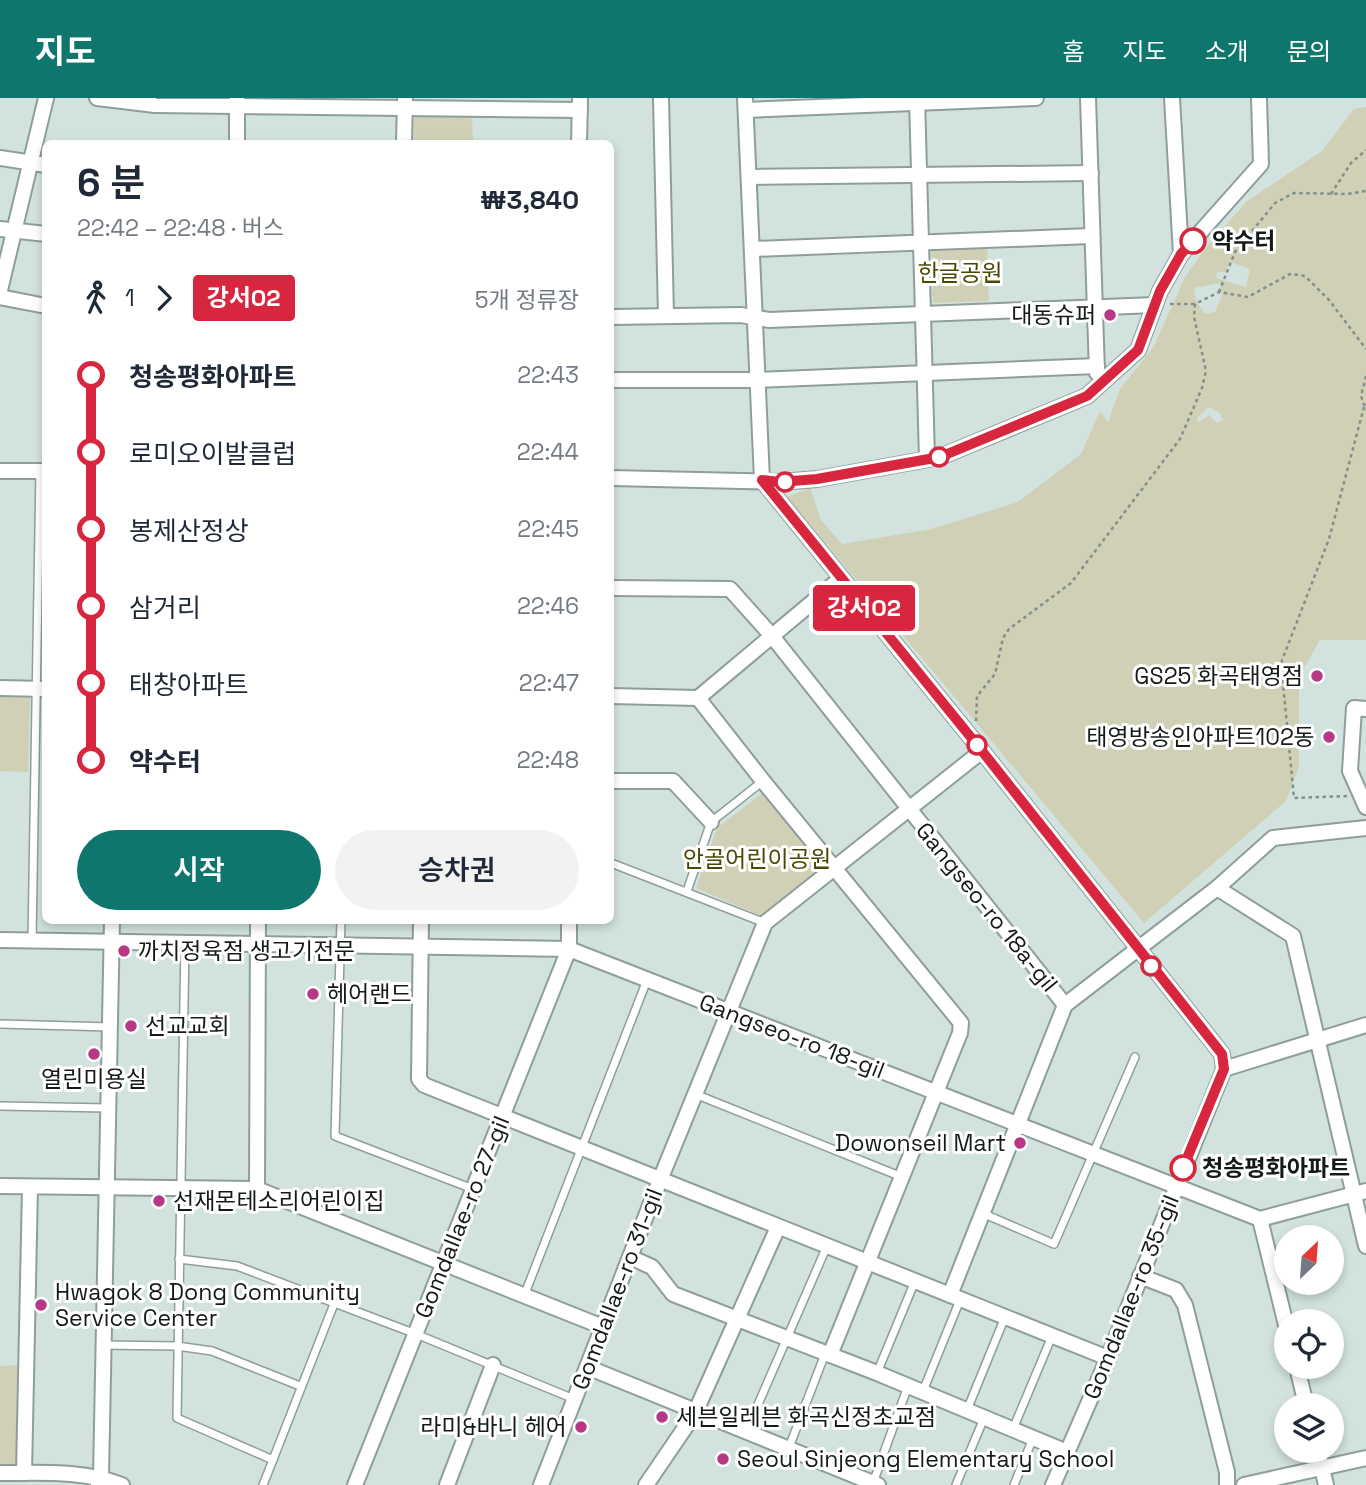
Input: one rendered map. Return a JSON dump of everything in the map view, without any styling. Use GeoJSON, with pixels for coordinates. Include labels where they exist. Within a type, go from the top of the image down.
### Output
{"type":"FeatureCollection","features":[{"type":"Feature","properties":{"kind":"street"},"geometry":{"type":"LineString","coordinates":[[0,290],[7,231],[30,164],[46,98]]}},
{"type":"Feature","properties":{"kind":"street"},"geometry":{"type":"LineString","coordinates":[[97,98],[155,105],[237,102],[580,104],[579,140]]}},
{"type":"Feature","properties":{"kind":"street"},"geometry":{"type":"LineString","coordinates":[[661,98],[666,316]]}},
{"type":"Feature","properties":{"kind":"street"},"geometry":{"type":"LineString","coordinates":[[1035,98],[746,104],[762,480],[982,751],[1222,1054],[1224,1069],[1366,1025]]}},
{"type":"Feature","properties":{"kind":"street"},"geometry":{"type":"LineString","coordinates":[[1088,98],[1098,386]]}},
{"type":"Feature","properties":{"kind":"street"},"geometry":{"type":"LineString","coordinates":[[1172,98],[1181,254]]}},
{"type":"Feature","properties":{"kind":"street"},"geometry":{"type":"LineString","coordinates":[[614,478],[780,482],[817,479],[940,457],[1087,396],[1138,350],[1156,304],[1181,254],[1261,164],[1259,98]]}},
{"type":"Feature","properties":{"kind":"street"},"geometry":{"type":"LineString","coordinates":[[917,100],[927,374],[927,459]]}},
{"type":"Feature","properties":{"kind":"street"},"geometry":{"type":"LineString","coordinates":[[237,102],[237,140]]}},
{"type":"Feature","properties":{"kind":"street"},"geometry":{"type":"LineString","coordinates":[[404,140],[405,103]]}},
{"type":"Feature","properties":{"kind":"street"},"geometry":{"type":"LineString","coordinates":[[0,158],[42,165]]}},
{"type":"Feature","properties":{"kind":"street"},"geometry":{"type":"LineString","coordinates":[[750,177],[1091,173]]}},
{"type":"Feature","properties":{"kind":"street"},"geometry":{"type":"LineString","coordinates":[[7,231],[42,234]]}},
{"type":"Feature","properties":{"kind":"street"},"geometry":{"type":"LineString","coordinates":[[753,249],[1091,236]]}},
{"type":"Feature","properties":{"kind":"street"},"geometry":{"type":"LineString","coordinates":[[0,297],[42,305]]}},
{"type":"Feature","properties":{"kind":"street"},"geometry":{"type":"LineString","coordinates":[[614,317],[757,317],[769,320],[1156,304]]}},
{"type":"Feature","properties":{"kind":"street"},"geometry":{"type":"LineString","coordinates":[[614,380],[758,380],[1097,366]]}},
{"type":"Feature","properties":{"kind":"street"},"geometry":{"type":"LineString","coordinates":[[0,471],[42,471]]}},
{"type":"Feature","properties":{"kind":"street"},"geometry":{"type":"LineString","coordinates":[[614,696],[698,698],[840,579]]}},
{"type":"Feature","properties":{"kind":"street","name":"Gangseo-ro 18a-gil"},"geometry":{"type":"LineString","coordinates":[[614,588],[730,589],[772,636],[1065,1005]]}},
{"type":"Feature","properties":{"kind":"street"},"geometry":{"type":"LineString","coordinates":[[0,688],[41,689]]}},
{"type":"Feature","properties":{"kind":"street"},"geometry":{"type":"LineString","coordinates":[[698,698],[961,1023],[960,1033],[937,1093],[828,1354]]}},
{"type":"Feature","properties":{"kind":"street"},"geometry":{"type":"LineString","coordinates":[[1363,801],[1350,771],[1353,708],[1366,709]]}},
{"type":"Feature","properties":{"kind":"street","name":"Gangseo-ro 18a-gil"},"geometry":{"type":"LineString","coordinates":[[728,1011],[765,923],[982,751]]}},
{"type":"Feature","properties":{"kind":"street"},"geometry":{"type":"LineString","coordinates":[[614,781],[673,781],[711,822]]}},
{"type":"Feature","properties":{"kind":"street"},"geometry":{"type":"LineString","coordinates":[[955,1297],[981,1213],[1065,1005],[1217,888],[1273,838],[1366,828]]}},
{"type":"Feature","properties":{"kind":"street"},"geometry":{"type":"LineString","coordinates":[[1217,888],[1293,936],[1317,1040],[1359,1193],[1366,1246]]}},
{"type":"Feature","properties":{"kind":"street"},"geometry":{"type":"LineString","coordinates":[[99,1481],[111,924]]}},
{"type":"Feature","properties":{"kind":"street"},"geometry":{"type":"LineString","coordinates":[[257,1189],[258,924]]}},
{"type":"Feature","properties":{"kind":"street"},"geometry":{"type":"LineString","coordinates":[[421,924],[419,1079],[424,1085],[1108,1357]]}},
{"type":"Feature","properties":{"kind":"street"},"geometry":{"type":"LineString","coordinates":[[569,924],[569,949]]}},
{"type":"Feature","properties":{"kind":"street","name":"Gangseo-ro 18-gil"},"geometry":{"type":"LineString","coordinates":[[0,940],[569,949],[1260,1219]]}},
{"type":"Feature","properties":{"kind":"street","name":"Gomdallae-ro 27-gil"},"geometry":{"type":"LineString","coordinates":[[355,1485],[569,949]]}},
{"type":"Feature","properties":{"kind":"street","name":"Gomdallae-ro 31-gil"},"geometry":{"type":"LineString","coordinates":[[541,1485],[728,1011]]}},
{"type":"Feature","properties":{"kind":"street","name":"Gomdallae-ro 35-gil"},"geometry":{"type":"LineString","coordinates":[[1053,1485],[1108,1357],[1224,1069]]}},
{"type":"Feature","properties":{"kind":"street"},"geometry":{"type":"LineString","coordinates":[[0,1186],[257,1189],[603,1327]]}},
{"type":"Feature","properties":{"kind":"street"},"geometry":{"type":"LineString","coordinates":[[21,1479],[30,1187]]}},
{"type":"Feature","properties":{"kind":"street"},"geometry":{"type":"LineString","coordinates":[[1282,1309],[1260,1219],[1359,1193]]}},
{"type":"Feature","properties":{"kind":"street"},"geometry":{"type":"LineString","coordinates":[[646,1485],[695,1413],[778,1227]]}},
{"type":"Feature","properties":{"kind":"street"},"geometry":{"type":"LineString","coordinates":[[630,1257],[652,1267],[673,1294],[923,1391],[1067,1452]]}},
{"type":"Feature","properties":{"kind":"street"},"geometry":{"type":"LineString","coordinates":[[1140,1276],[1176,1290],[1185,1305],[1227,1472],[1227,1485]]}},
{"type":"Feature","properties":{"kind":"street"},"geometry":{"type":"LineString","coordinates":[[447,1485],[493,1365]]}},
{"type":"Feature","properties":{"kind":"street"},"geometry":{"type":"LineString","coordinates":[[587,1367],[695,1413],[876,1484]]}},
{"type":"Feature","properties":{"kind":"street"},"geometry":{"type":"LineString","coordinates":[[1244,1485],[1366,1458]]}},
{"type":"Feature","properties":{"kind":"street"},"geometry":{"type":"LineString","coordinates":[[1321,1463],[1326,1485]]}},
{"type":"Feature","properties":{"kind":"street"},"geometry":{"type":"LineString","coordinates":[[0,1473],[21,1479],[99,1481],[122,1485]]}},
{"type":"Feature","properties":{"kind":"lane"},"geometry":{"type":"LineString","coordinates":[[32,940],[42,580]]}},
{"type":"Feature","properties":{"kind":"lane"},"geometry":{"type":"LineString","coordinates":[[687,891],[711,822],[763,781]]}},
{"type":"Feature","properties":{"kind":"lane"},"geometry":{"type":"LineString","coordinates":[[614,864],[765,923]]}},
{"type":"Feature","properties":{"kind":"lane"},"geometry":{"type":"LineString","coordinates":[[341,924],[335,1136],[473,1189]]}},
{"type":"Feature","properties":{"kind":"lane"},"geometry":{"type":"LineString","coordinates":[[185,942],[177,1419],[273,1460]]}},
{"type":"Feature","properties":{"kind":"lane"},"geometry":{"type":"LineString","coordinates":[[524,1296],[648,979]]}},
{"type":"Feature","properties":{"kind":"lane"},"geometry":{"type":"LineString","coordinates":[[0,1024],[110,1027]]}},
{"type":"Feature","properties":{"kind":"lane"},"geometry":{"type":"LineString","coordinates":[[981,1213],[1054,1244],[1135,1057]]}},
{"type":"Feature","properties":{"kind":"lane"},"geometry":{"type":"LineString","coordinates":[[695,1094],[903,1177]]}},
{"type":"Feature","properties":{"kind":"lane"},"geometry":{"type":"LineString","coordinates":[[0,1106],[108,1108]]}},
{"type":"Feature","properties":{"kind":"lane"},"geometry":{"type":"LineString","coordinates":[[746,1432],[827,1246]]}},
{"type":"Feature","properties":{"kind":"lane"},"geometry":{"type":"LineString","coordinates":[[179,1259],[237,1266],[416,1334],[575,1399]]}},
{"type":"Feature","properties":{"kind":"lane"},"geometry":{"type":"LineString","coordinates":[[877,1373],[915,1281]]}},
{"type":"Feature","properties":{"kind":"lane"},"geometry":{"type":"LineString","coordinates":[[923,1391],[955,1297]]}},
{"type":"Feature","properties":{"kind":"lane"},"geometry":{"type":"LineString","coordinates":[[263,1485],[334,1304]]}},
{"type":"Feature","properties":{"kind":"lane"},"geometry":{"type":"LineString","coordinates":[[967,1410],[1005,1317]]}},
{"type":"Feature","properties":{"kind":"lane"},"geometry":{"type":"LineString","coordinates":[[1013,1429],[1052,1335]]}},
{"type":"Feature","properties":{"kind":"lane"},"geometry":{"type":"LineString","coordinates":[[103,1345],[177,1346],[212,1351],[300,1386]]}},
{"type":"Feature","properties":{"kind":"lane"},"geometry":{"type":"LineString","coordinates":[[788,1450],[828,1354]]}},
{"type":"Feature","properties":{"kind":"lane"},"geometry":{"type":"LineString","coordinates":[[876,1484],[908,1386]]}},
{"type":"Feature","properties":{"kind":"lane"},"geometry":{"type":"LineString","coordinates":[[956,1485],[985,1418]]}},
{"type":"Feature","properties":{"kind":"lane"},"geometry":{"type":"LineString","coordinates":[[1014,1485],[1034,1438]]}},
{"type":"Feature","properties":{"kind":"path"},"geometry":{"type":"LineString","coordinates":[[1331,194],[1351,163],[1366,150]]}},
{"type":"Feature","properties":{"kind":"path"},"geometry":{"type":"LineString","coordinates":[[1219,292],[1235,252],[1275,203],[1294,193],[1366,191]]}},
{"type":"Feature","properties":{"kind":"path"},"geometry":{"type":"LineString","coordinates":[[1156,304],[1195,304],[1219,292],[1248,297],[1290,274],[1305,276],[1366,349]]}},
{"type":"Feature","properties":{"kind":"path"},"geometry":{"type":"LineString","coordinates":[[976,729],[977,696],[998,667],[1003,638],[1009,629],[1070,583],[1180,439],[1202,388],[1206,371],[1194,317],[1195,304]]}},
{"type":"Feature","properties":{"kind":"path"},"geometry":{"type":"LineString","coordinates":[[1363,801],[1294,798],[1281,663],[1329,539],[1365,408],[1361,396],[1366,376]]}},
{"type":"Feature","properties":{"kind":"green space"},"geometry":{"type":"Polygon","coordinates":[[[1366,107],[1366,640],[1320,640],[1299,677],[1299,767],[1286,801],[1144,923],[787,497],[810,488],[821,520],[842,544],[932,529],[1018,502],[1081,454],[1100,411],[1108,422],[1120,389],[1154,346],[1185,277],[1205,249],[1246,202],[1322,151],[1354,109],[1366,107]],[[1230,262],[1225,272],[1217,272],[1216,278],[1246,287],[1250,269],[1230,262]],[[1220,283],[1194,288],[1196,300],[1205,314],[1215,312],[1222,296],[1220,283]],[[1209,407],[1197,418],[1199,422],[1209,415],[1217,423],[1223,420],[1220,413],[1209,407]]]}},
{"type":"Feature","properties":{"kind":"green space"},"geometry":{"type":"Polygon","coordinates":[[[414,113],[472,113],[473,140],[414,140],[414,113]]]}},
{"type":"Feature","properties":{"kind":"green space","name":"한글공원"},"geometry":{"type":"Polygon","coordinates":[[[987,244],[989,301],[933,303],[931,246],[987,244]]]}},
{"type":"Feature","properties":{"kind":"green space"},"geometry":{"type":"Polygon","coordinates":[[[0,695],[30,696],[28,772],[0,771],[0,695]]]}},
{"type":"Feature","properties":{"kind":"green space","name":"안골어린이공원"},"geometry":{"type":"Polygon","coordinates":[[[762,793],[823,867],[761,916],[696,888],[717,828],[762,793]]]}},
{"type":"Feature","properties":{"kind":"green space"},"geometry":{"type":"Polygon","coordinates":[[[21,1365],[20,1465],[0,1466],[0,1366],[21,1365]]]}},
{"type":"Feature","properties":{"kind":"bus line","name":"강서02"},"geometry":{"type":"LineString","coordinates":[[1183,1168],[1224,1069],[1222,1054],[982,751],[762,480],[780,482],[817,479],[940,457],[1087,396],[1138,350],[1160,291],[1181,254],[1193,241]]}},
{"type":"Feature","properties":{"kind":"place","name":"약수터"},"geometry":{"type":"Point","coordinates":[1193,241]}},
{"type":"Feature","properties":{"kind":"place","name":"대동슈퍼"},"geometry":{"type":"Point","coordinates":[1110,315]}},
{"type":"Feature","properties":{"kind":"place","name":"GS25 화곡태영점"},"geometry":{"type":"Point","coordinates":[1317,676]}},
{"type":"Feature","properties":{"kind":"place","name":"태영방송인아파트102동"},"geometry":{"type":"Point","coordinates":[1329,737]}},
{"type":"Feature","properties":{"kind":"place","name":"까치정육점 생고기전문"},"geometry":{"type":"Point","coordinates":[124,951]}},
{"type":"Feature","properties":{"kind":"place","name":"헤어랜드"},"geometry":{"type":"Point","coordinates":[313,994]}},
{"type":"Feature","properties":{"kind":"place","name":"선교교회"},"geometry":{"type":"Point","coordinates":[131,1026]}},
{"type":"Feature","properties":{"kind":"place","name":"열린미용실"},"geometry":{"type":"Point","coordinates":[94,1054]}},
{"type":"Feature","properties":{"kind":"place","name":"Dowonseil Mart"},"geometry":{"type":"Point","coordinates":[1020,1143]}},
{"type":"Feature","properties":{"kind":"place","name":"청송평화아파트"},"geometry":{"type":"Point","coordinates":[1183,1168]}},
{"type":"Feature","properties":{"kind":"place","name":"선재몬테소리어린이집"},"geometry":{"type":"Point","coordinates":[159,1201]}},
{"type":"Feature","properties":{"kind":"place","name":"Hwagok 8 Dong Community Service Center"},"geometry":{"type":"Point","coordinates":[41,1305]}},
{"type":"Feature","properties":{"kind":"place","name":"세븐일레븐 화곡신정초교점"},"geometry":{"type":"Point","coordinates":[662,1417]}},
{"type":"Feature","properties":{"kind":"place","name":"라미&바니 헤어"},"geometry":{"type":"Point","coordinates":[581,1427]}},
{"type":"Feature","properties":{"kind":"place","name":"Seoul Sinjeong Elementary School"},"geometry":{"type":"Point","coordinates":[723,1459]}}]}
